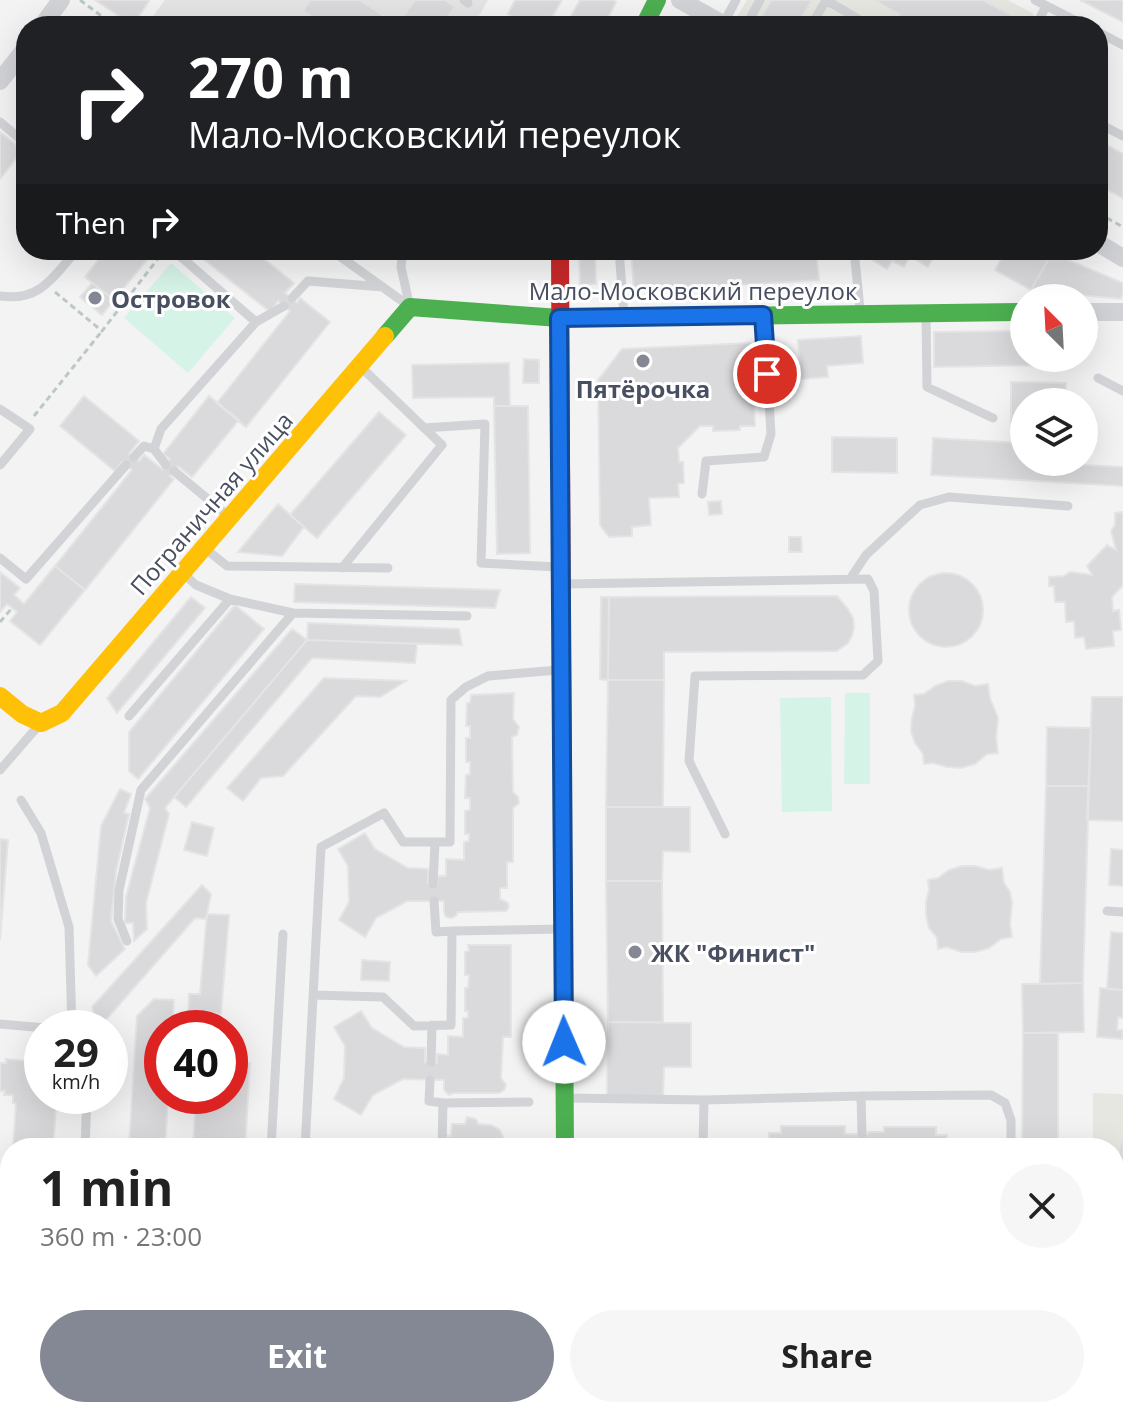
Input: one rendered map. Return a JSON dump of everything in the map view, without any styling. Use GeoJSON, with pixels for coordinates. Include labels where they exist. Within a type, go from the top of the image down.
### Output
{"type":"FeatureCollection","features":[{"type":"Feature","properties":{"kind":"street"},"geometry":{"type":"LineString","coordinates":[[680,0],[708,16]]}},
{"type":"Feature","properties":{"kind":"street"},"geometry":{"type":"LineString","coordinates":[[0,81],[16,61]]}},
{"type":"Feature","properties":{"kind":"street"},"geometry":{"type":"LineString","coordinates":[[560,260],[565,1138]]}},
{"type":"Feature","properties":{"kind":"street","name":"Мало-Московский переулок"},"geometry":{"type":"LineString","coordinates":[[410,307],[559,318],[1010,312]]}},
{"type":"Feature","properties":{"kind":"street","name":"Пограничная улица"},"geometry":{"type":"LineString","coordinates":[[41,723],[62,713],[410,307]]}},
{"type":"Feature","properties":{"kind":"street"},"geometry":{"type":"LineString","coordinates":[[1098,312],[1123,312]]}},
{"type":"Feature","properties":{"kind":"street"},"geometry":{"type":"LineString","coordinates":[[0,696],[22,714],[41,723]]}},
{"type":"Feature","properties":{"kind":"lane"},"geometry":{"type":"LineString","coordinates":[[817,16],[826,0],[853,16]]}},
{"type":"Feature","properties":{"kind":"lane"},"geometry":{"type":"LineString","coordinates":[[1035,0],[1066,16]]}},
{"type":"Feature","properties":{"kind":"lane"},"geometry":{"type":"LineString","coordinates":[[1041,16],[1046,6]]}},
{"type":"Feature","properties":{"kind":"lane"},"geometry":{"type":"LineString","coordinates":[[0,122],[16,136]]}},
{"type":"Feature","properties":{"kind":"lane"},"geometry":{"type":"LineString","coordinates":[[0,296],[29,296],[46,285],[68,260]]}},
{"type":"Feature","properties":{"kind":"lane"},"geometry":{"type":"LineString","coordinates":[[185,260],[256,322]]}},
{"type":"Feature","properties":{"kind":"lane"},"geometry":{"type":"LineString","coordinates":[[345,260],[410,307]]}},
{"type":"Feature","properties":{"kind":"lane"},"geometry":{"type":"LineString","coordinates":[[402,260],[410,307]]}},
{"type":"Feature","properties":{"kind":"lane"},"geometry":{"type":"LineString","coordinates":[[620,260],[625,317]]}},
{"type":"Feature","properties":{"kind":"lane"},"geometry":{"type":"LineString","coordinates":[[855,260],[860,313]]}},
{"type":"Feature","properties":{"kind":"lane"},"geometry":{"type":"LineString","coordinates":[[154,449],[161,429],[256,322],[288,302],[308,281],[383,287]]}},
{"type":"Feature","properties":{"kind":"lane"},"geometry":{"type":"LineString","coordinates":[[926,312],[927,387],[993,418]]}},
{"type":"Feature","properties":{"kind":"lane"},"geometry":{"type":"LineString","coordinates":[[702,494],[706,461],[764,457],[771,434],[763,315]]}},
{"type":"Feature","properties":{"kind":"lane"},"geometry":{"type":"LineString","coordinates":[[342,568],[442,445],[359,366]]}},
{"type":"Feature","properties":{"kind":"lane"},"geometry":{"type":"LineString","coordinates":[[1098,378],[1123,391]]}},
{"type":"Feature","properties":{"kind":"lane"},"geometry":{"type":"LineString","coordinates":[[0,409],[30,429],[0,465]]}},
{"type":"Feature","properties":{"kind":"lane"},"geometry":{"type":"LineString","coordinates":[[424,428],[485,424],[481,563],[561,576],[868,579],[874,591],[878,661],[863,675],[695,676],[689,761],[725,834]]}},
{"type":"Feature","properties":{"kind":"lane"},"geometry":{"type":"LineString","coordinates":[[0,558],[26,579],[144,446],[154,449],[170,468],[230,517]]}},
{"type":"Feature","properties":{"kind":"lane"},"geometry":{"type":"LineString","coordinates":[[850,579],[866,555],[920,505],[949,497],[1068,506]]}},
{"type":"Feature","properties":{"kind":"lane"},"geometry":{"type":"LineString","coordinates":[[204,548],[227,566],[388,568]]}},
{"type":"Feature","properties":{"kind":"lane"},"geometry":{"type":"LineString","coordinates":[[183,572],[196,585],[230,599],[293,613],[467,616]]}},
{"type":"Feature","properties":{"kind":"lane"},"geometry":{"type":"LineString","coordinates":[[129,716],[230,599]]}},
{"type":"Feature","properties":{"kind":"lane"},"geometry":{"type":"LineString","coordinates":[[127,941],[118,919],[119,890],[141,790],[293,613]]}},
{"type":"Feature","properties":{"kind":"lane"},"geometry":{"type":"LineString","coordinates":[[306,1138],[321,847],[384,813],[403,842],[450,842],[451,700],[466,687],[488,676],[562,670]]}},
{"type":"Feature","properties":{"kind":"lane"},"geometry":{"type":"LineString","coordinates":[[0,770],[41,723]]}},
{"type":"Feature","properties":{"kind":"lane"},"geometry":{"type":"LineString","coordinates":[[21,800],[41,833],[69,927],[71,1010]]}},
{"type":"Feature","properties":{"kind":"lane"},"geometry":{"type":"LineString","coordinates":[[433,884],[435,842]]}},
{"type":"Feature","properties":{"kind":"lane"},"geometry":{"type":"LineString","coordinates":[[434,901],[436,932],[562,929]]}},
{"type":"Feature","properties":{"kind":"lane"},"geometry":{"type":"LineString","coordinates":[[1107,911],[1123,912]]}},
{"type":"Feature","properties":{"kind":"lane"},"geometry":{"type":"LineString","coordinates":[[313,995],[383,997],[414,1026],[451,1025],[452,931]]}},
{"type":"Feature","properties":{"kind":"lane"},"geometry":{"type":"LineString","coordinates":[[272,1138],[283,934]]}},
{"type":"Feature","properties":{"kind":"lane"},"geometry":{"type":"LineString","coordinates":[[0,1024],[24,1026]]}},
{"type":"Feature","properties":{"kind":"lane"},"geometry":{"type":"LineString","coordinates":[[431,1062],[432,1025]]}},
{"type":"Feature","properties":{"kind":"lane"},"geometry":{"type":"LineString","coordinates":[[430,1080],[429,1101],[529,1102]]}},
{"type":"Feature","properties":{"kind":"lane"},"geometry":{"type":"LineString","coordinates":[[565,1098],[704,1100],[991,1095],[1005,1103],[1011,1120],[1011,1138]]}},
{"type":"Feature","properties":{"kind":"lane"},"geometry":{"type":"LineString","coordinates":[[861,1096],[862,1134]]}},
{"type":"Feature","properties":{"kind":"lane"},"geometry":{"type":"LineString","coordinates":[[703,1138],[704,1100]]}},
{"type":"Feature","properties":{"kind":"lane"},"geometry":{"type":"LineString","coordinates":[[442,1138],[443,1103]]}},
{"type":"Feature","properties":{"kind":"lane"},"geometry":{"type":"LineString","coordinates":[[85,1138],[86,1114]]}},
{"type":"Feature","properties":{"kind":"path"},"geometry":{"type":"LineString","coordinates":[[80,0],[102,16]]}},
{"type":"Feature","properties":{"kind":"path"},"geometry":{"type":"LineString","coordinates":[[26,427],[156,260]]}},
{"type":"Feature","properties":{"kind":"path"},"geometry":{"type":"LineString","coordinates":[[46,285],[102,331]]}},
{"type":"Feature","properties":{"kind":"path"},"geometry":{"type":"LineString","coordinates":[[0,622],[12,608]]}},
{"type":"Feature","properties":{"kind":"shaded area"},"geometry":{"type":"Polygon","coordinates":[[[165,0],[488,0],[479,16],[153,16],[165,0]]]}},
{"type":"Feature","properties":{"kind":"shaded area"},"geometry":{"type":"Polygon","coordinates":[[[747,0],[1008,0],[1034,14],[1033,16],[738,16],[747,0]]]}},
{"type":"Feature","properties":{"kind":"shaded area"},"geometry":{"type":"Polygon","coordinates":[[[1093,1093],[1123,1094],[1123,1138],[1093,1138],[1093,1093]]]}},
{"type":"Feature","properties":{"kind":"green space"},"geometry":{"type":"Polygon","coordinates":[[[171,263],[235,318],[188,373],[124,318],[171,263]]]}},
{"type":"Feature","properties":{"kind":"green space"},"geometry":{"type":"Polygon","coordinates":[[[845,693],[870,693],[870,784],[844,784],[845,693]]]}},
{"type":"Feature","properties":{"kind":"green space"},"geometry":{"type":"Polygon","coordinates":[[[831,697],[832,811],[782,812],[780,698],[831,697]]]}},
{"type":"Feature","properties":{"kind":"building"},"geometry":{"type":"Polygon","coordinates":[[[95,0],[149,1],[139,16],[119,16],[95,0]]]}},
{"type":"Feature","properties":{"kind":"building"},"geometry":{"type":"Polygon","coordinates":[[[310,0],[360,0],[384,16],[310,16],[303,11],[310,0]]]}},
{"type":"Feature","properties":{"kind":"building"},"geometry":{"type":"Polygon","coordinates":[[[415,0],[445,0],[455,7],[448,16],[403,16],[415,0]]]}},
{"type":"Feature","properties":{"kind":"building"},"geometry":{"type":"Polygon","coordinates":[[[515,0],[562,0],[553,16],[508,14],[515,0]]]}},
{"type":"Feature","properties":{"kind":"building"},"geometry":{"type":"Polygon","coordinates":[[[580,0],[616,2],[609,16],[571,16],[580,0]]]}},
{"type":"Feature","properties":{"kind":"building"},"geometry":{"type":"Polygon","coordinates":[[[771,0],[812,0],[803,16],[762,16],[771,0]]]}},
{"type":"Feature","properties":{"kind":"building"},"geometry":{"type":"Polygon","coordinates":[[[873,0],[983,0],[1012,16],[898,16],[873,0]]]}},
{"type":"Feature","properties":{"kind":"building"},"geometry":{"type":"Polygon","coordinates":[[[1080,0],[1123,0],[1123,22],[1080,0]]]}},
{"type":"Feature","properties":{"kind":"building"},"geometry":{"type":"Polygon","coordinates":[[[0,132],[16,145],[16,159],[0,179],[0,132]]]}},
{"type":"Feature","properties":{"kind":"building"},"geometry":{"type":"Polygon","coordinates":[[[1108,146],[1123,154],[1123,198],[1108,190],[1108,146]]]}},
{"type":"Feature","properties":{"kind":"building"},"geometry":{"type":"Polygon","coordinates":[[[98,260],[147,260],[114,300],[85,277],[98,260]]]}},
{"type":"Feature","properties":{"kind":"building"},"geometry":{"type":"Polygon","coordinates":[[[205,260],[265,260],[294,283],[285,293],[297,303],[300,298],[330,322],[246,427],[217,403],[290,311],[278,301],[270,312],[205,260]]]}},
{"type":"Feature","properties":{"kind":"building"},"geometry":{"type":"Polygon","coordinates":[[[579,260],[595,260],[596,284],[580,285],[579,260]]]}},
{"type":"Feature","properties":{"kind":"building"},"geometry":{"type":"Polygon","coordinates":[[[632,260],[817,260],[819,280],[634,291],[632,260]]]}},
{"type":"Feature","properties":{"kind":"building"},"geometry":{"type":"Polygon","coordinates":[[[872,260],[908,260],[904,267],[892,261],[887,269],[872,260]]]}},
{"type":"Feature","properties":{"kind":"building"},"geometry":{"type":"Polygon","coordinates":[[[917,260],[932,260],[928,267],[917,260]]]}},
{"type":"Feature","properties":{"kind":"building"},"geometry":{"type":"Polygon","coordinates":[[[1000,260],[1048,260],[1034,284],[1020,284],[995,270],[1000,260]]]}},
{"type":"Feature","properties":{"kind":"building"},"geometry":{"type":"Polygon","coordinates":[[[1048,260],[1069,260],[1123,283],[1121,299],[1098,297],[1098,284],[1034,284],[1048,260]]]}},
{"type":"Feature","properties":{"kind":"building"},"geometry":{"type":"Polygon","coordinates":[[[92,283],[114,300],[102,315],[80,297],[92,283]]]}},
{"type":"Feature","properties":{"kind":"building"},"geometry":{"type":"Polygon","coordinates":[[[1010,331],[1010,366],[934,367],[934,332],[1010,331]]]}},
{"type":"Feature","properties":{"kind":"building"},"geometry":{"type":"Polygon","coordinates":[[[861,336],[863,363],[827,366],[828,377],[801,379],[798,340],[861,336]]]}},
{"type":"Feature","properties":{"kind":"building"},"geometry":{"type":"Polygon","coordinates":[[[749,343],[756,349],[752,358],[755,426],[713,431],[713,426],[700,426],[678,448],[679,462],[683,462],[684,483],[678,484],[679,497],[649,498],[651,525],[632,527],[632,536],[609,537],[600,525],[598,380],[622,349],[749,343]]]}},
{"type":"Feature","properties":{"kind":"building"},"geometry":{"type":"Polygon","coordinates":[[[524,359],[539,360],[539,383],[523,383],[524,359]]]}},
{"type":"Feature","properties":{"kind":"building"},"geometry":{"type":"Polygon","coordinates":[[[509,363],[510,406],[494,406],[494,397],[413,398],[412,365],[509,363]]]}},
{"type":"Feature","properties":{"kind":"building"},"geometry":{"type":"Polygon","coordinates":[[[1011,382],[1066,383],[1066,388],[1011,388],[1011,382]]]}},
{"type":"Feature","properties":{"kind":"building"},"geometry":{"type":"Polygon","coordinates":[[[84,396],[139,441],[129,454],[139,461],[144,455],[162,469],[170,459],[163,454],[209,396],[239,420],[192,477],[178,466],[170,476],[174,479],[85,590],[55,566],[132,470],[122,462],[115,471],[60,426],[84,396]]]}},
{"type":"Feature","properties":{"kind":"building"},"geometry":{"type":"Polygon","coordinates":[[[494,406],[528,406],[530,553],[497,554],[494,406]]]}},
{"type":"Feature","properties":{"kind":"building"},"geometry":{"type":"Polygon","coordinates":[[[379,412],[406,435],[317,538],[290,515],[379,412]]]}},
{"type":"Feature","properties":{"kind":"building"},"geometry":{"type":"Polygon","coordinates":[[[832,437],[897,438],[897,473],[832,472],[832,437]]]}},
{"type":"Feature","properties":{"kind":"building"},"geometry":{"type":"Polygon","coordinates":[[[933,438],[1010,442],[1010,476],[1098,476],[1098,466],[1123,467],[1123,486],[931,475],[933,438]]]}},
{"type":"Feature","properties":{"kind":"building"},"geometry":{"type":"Polygon","coordinates":[[[721,501],[722,514],[709,515],[708,502],[721,501]]]}},
{"type":"Feature","properties":{"kind":"building"},"geometry":{"type":"Polygon","coordinates":[[[278,504],[304,527],[282,556],[238,552],[278,504]]]}},
{"type":"Feature","properties":{"kind":"building"},"geometry":{"type":"Polygon","coordinates":[[[1123,512],[1123,585],[1112,597],[1113,611],[1119,610],[1121,630],[1113,631],[1114,646],[1086,649],[1084,637],[1075,638],[1074,621],[1066,622],[1065,602],[1055,602],[1054,586],[1049,586],[1049,577],[1064,576],[1070,572],[1092,575],[1087,566],[1107,545],[1116,550],[1111,531],[1115,525],[1115,513],[1123,512]]]}},
{"type":"Feature","properties":{"kind":"building"},"geometry":{"type":"Polygon","coordinates":[[[789,537],[801,537],[802,552],[789,552],[789,537]]]}},
{"type":"Feature","properties":{"kind":"building"},"geometry":{"type":"Polygon","coordinates":[[[55,566],[85,590],[40,645],[10,621],[17,612],[7,604],[0,612],[0,572],[20,588],[14,595],[24,604],[55,566]]]}},
{"type":"Feature","properties":{"kind":"building"},"geometry":{"type":"Polygon","coordinates":[[[946,573],[960,576],[972,584],[980,596],[983,610],[980,624],[972,636],[960,644],[946,647],[932,644],[920,636],[912,624],[909,610],[912,596],[920,584],[932,576],[946,573]]]}},
{"type":"Feature","properties":{"kind":"building"},"geometry":{"type":"Polygon","coordinates":[[[295,584],[500,590],[495,608],[294,602],[295,584]]]}},
{"type":"Feature","properties":{"kind":"building"},"geometry":{"type":"Polygon","coordinates":[[[837,596],[853,618],[854,627],[848,643],[837,651],[664,652],[664,680],[608,680],[609,597],[837,596]]]}},
{"type":"Feature","properties":{"kind":"building"},"geometry":{"type":"Polygon","coordinates":[[[191,597],[205,608],[117,713],[107,698],[191,597]]]}},
{"type":"Feature","properties":{"kind":"building"},"geometry":{"type":"Polygon","coordinates":[[[601,597],[609,597],[608,680],[600,679],[601,597]]]}},
{"type":"Feature","properties":{"kind":"building"},"geometry":{"type":"Polygon","coordinates":[[[235,605],[264,629],[138,779],[129,771],[129,732],[235,605]]]}},
{"type":"Feature","properties":{"kind":"building"},"geometry":{"type":"Polygon","coordinates":[[[308,623],[459,629],[462,645],[307,640],[308,623]]]}},
{"type":"Feature","properties":{"kind":"building"},"geometry":{"type":"Polygon","coordinates":[[[292,629],[307,640],[165,808],[169,814],[146,903],[147,929],[134,941],[133,923],[125,923],[126,897],[150,808],[145,799],[292,629]]]}},
{"type":"Feature","properties":{"kind":"building"},"geometry":{"type":"Polygon","coordinates":[[[307,640],[417,644],[415,663],[312,658],[186,807],[174,797],[307,640]]]}},
{"type":"Feature","properties":{"kind":"building"},"geometry":{"type":"Polygon","coordinates":[[[324,678],[406,681],[380,697],[356,696],[283,776],[261,778],[243,801],[227,788],[324,678]]]}},
{"type":"Feature","properties":{"kind":"building"},"geometry":{"type":"Polygon","coordinates":[[[608,680],[664,680],[663,807],[606,807],[608,680]]]}},
{"type":"Feature","properties":{"kind":"building"},"geometry":{"type":"Polygon","coordinates":[[[948,681],[962,681],[975,686],[988,684],[998,718],[998,753],[987,754],[975,764],[961,768],[924,764],[923,754],[911,731],[914,695],[924,694],[948,681]]]}},
{"type":"Feature","properties":{"kind":"building"},"geometry":{"type":"Polygon","coordinates":[[[514,693],[513,719],[519,727],[517,735],[512,737],[513,792],[519,803],[513,808],[513,862],[507,862],[507,888],[500,888],[500,899],[508,903],[506,911],[458,912],[451,918],[446,917],[444,901],[407,901],[376,918],[365,937],[339,920],[349,902],[348,866],[338,849],[365,833],[375,849],[408,868],[428,869],[428,883],[437,884],[438,876],[446,876],[446,859],[464,860],[464,842],[469,841],[469,834],[465,834],[465,811],[470,810],[470,798],[465,798],[466,775],[470,774],[470,762],[466,762],[466,738],[470,738],[470,726],[466,726],[467,703],[470,703],[471,695],[514,693]]]}},
{"type":"Feature","properties":{"kind":"building"},"geometry":{"type":"Polygon","coordinates":[[[1092,697],[1123,697],[1123,821],[1087,820],[1092,697]]]}},
{"type":"Feature","properties":{"kind":"building"},"geometry":{"type":"Polygon","coordinates":[[[1047,727],[1091,728],[1089,786],[1046,786],[1047,727]]]}},
{"type":"Feature","properties":{"kind":"building"},"geometry":{"type":"Polygon","coordinates":[[[1046,786],[1089,786],[1083,983],[1040,984],[1046,786]]]}},
{"type":"Feature","properties":{"kind":"building"},"geometry":{"type":"Polygon","coordinates":[[[120,789],[131,794],[124,813],[129,814],[116,872],[111,921],[125,949],[96,976],[88,965],[101,826],[120,789]]]}},
{"type":"Feature","properties":{"kind":"building","name":"ЖК \"Финист\""},"geometry":{"type":"Polygon","coordinates":[[[606,807],[690,807],[690,852],[663,851],[662,881],[606,881],[606,807]]]}},
{"type":"Feature","properties":{"kind":"building"},"geometry":{"type":"Polygon","coordinates":[[[192,822],[214,828],[207,856],[184,850],[192,822]]]}},
{"type":"Feature","properties":{"kind":"building"},"geometry":{"type":"Polygon","coordinates":[[[0,839],[8,840],[0,940],[0,839]]]}},
{"type":"Feature","properties":{"kind":"building"},"geometry":{"type":"Polygon","coordinates":[[[1111,849],[1123,850],[1123,886],[1109,885],[1111,849]]]}},
{"type":"Feature","properties":{"kind":"building"},"geometry":{"type":"Polygon","coordinates":[[[962,866],[989,870],[1002,868],[1012,903],[1012,937],[975,952],[961,952],[947,947],[938,949],[937,938],[929,928],[926,915],[928,880],[962,866]]]}},
{"type":"Feature","properties":{"kind":"building","name":"ЖК \"Финист\""},"geometry":{"type":"Polygon","coordinates":[[[606,881],[662,881],[663,1022],[608,1022],[606,881]]]}},
{"type":"Feature","properties":{"kind":"building"},"geometry":{"type":"Polygon","coordinates":[[[202,885],[211,894],[206,919],[195,918],[115,1010],[93,1010],[92,1007],[202,885]]]}},
{"type":"Feature","properties":{"kind":"building"},"geometry":{"type":"Polygon","coordinates":[[[207,914],[229,915],[221,1010],[189,1010],[189,994],[200,994],[207,914]]]}},
{"type":"Feature","properties":{"kind":"building"},"geometry":{"type":"Polygon","coordinates":[[[1111,932],[1123,933],[1123,990],[1107,989],[1111,932]]]}},
{"type":"Feature","properties":{"kind":"building"},"geometry":{"type":"Polygon","coordinates":[[[468,945],[511,945],[511,1037],[503,1037],[501,1078],[506,1085],[504,1090],[499,1093],[449,1095],[444,1090],[444,1080],[403,1079],[373,1095],[361,1115],[334,1099],[344,1078],[345,1046],[334,1027],[361,1011],[372,1028],[404,1047],[425,1048],[425,1062],[437,1063],[437,1054],[448,1055],[448,1036],[463,1037],[463,1018],[468,1018],[465,988],[468,988],[469,975],[465,975],[465,952],[469,951],[468,945]]]}},
{"type":"Feature","properties":{"kind":"building"},"geometry":{"type":"Polygon","coordinates":[[[362,960],[390,962],[389,981],[361,980],[362,960]]]}},
{"type":"Feature","properties":{"kind":"building"},"geometry":{"type":"Polygon","coordinates":[[[1083,983],[1084,1032],[1023,1033],[1022,984],[1083,983]]]}},
{"type":"Feature","properties":{"kind":"building"},"geometry":{"type":"Polygon","coordinates":[[[1100,988],[1123,990],[1123,1018],[1118,1017],[1117,1030],[1123,1030],[1122,1039],[1097,1037],[1100,988]]]}},
{"type":"Feature","properties":{"kind":"building"},"geometry":{"type":"Polygon","coordinates":[[[154,999],[174,1000],[173,1010],[144,1010],[144,1114],[167,1114],[166,1138],[130,1138],[137,1016],[154,999]]]}},
{"type":"Feature","properties":{"kind":"building","name":"ЖК \"Финист\""},"geometry":{"type":"Polygon","coordinates":[[[608,1022],[691,1023],[691,1067],[664,1067],[663,1097],[607,1096],[608,1022]]]}},
{"type":"Feature","properties":{"kind":"building"},"geometry":{"type":"Polygon","coordinates":[[[1023,1033],[1058,1033],[1058,1138],[1022,1138],[1023,1033]]]}},
{"type":"Feature","properties":{"kind":"building"},"geometry":{"type":"Polygon","coordinates":[[[6,1059],[24,1061],[24,1114],[55,1114],[54,1138],[14,1138],[16,1104],[13,1103],[13,1095],[4,1095],[5,1091],[0,1091],[0,1063],[6,1063],[6,1059]]]}},
{"type":"Feature","properties":{"kind":"building"},"geometry":{"type":"Polygon","coordinates":[[[195,1114],[247,1114],[246,1138],[194,1138],[195,1114]]]}},
{"type":"Feature","properties":{"kind":"building"},"geometry":{"type":"Polygon","coordinates":[[[467,1117],[476,1119],[478,1124],[491,1125],[500,1130],[503,1138],[447,1138],[451,1136],[452,1124],[465,1124],[467,1117]]]}},
{"type":"Feature","properties":{"kind":"building"},"geometry":{"type":"Polygon","coordinates":[[[781,1126],[845,1126],[845,1134],[884,1132],[884,1127],[936,1127],[936,1135],[947,1135],[947,1138],[769,1138],[769,1133],[781,1133],[781,1126]]]}},
{"type":"Feature","properties":{"kind":"traffic: fast"},"geometry":{"type":"LineString","coordinates":[[649,16],[657,0]]}},
{"type":"Feature","properties":{"kind":"traffic: fast"},"geometry":{"type":"LineString","coordinates":[[385,336],[410,307],[559,318],[1010,312]]}},
{"type":"Feature","properties":{"kind":"traffic: fast"},"geometry":{"type":"LineString","coordinates":[[563,861],[565,1138]]}},
{"type":"Feature","properties":{"kind":"traffic: slow"},"geometry":{"type":"LineString","coordinates":[[0,696],[22,714],[41,723],[62,713],[385,336]]}},
{"type":"Feature","properties":{"kind":"traffic: jam"},"geometry":{"type":"LineString","coordinates":[[560,260],[563,861]]}},
{"type":"Feature","properties":{"kind":"place","name":"Островок"},"geometry":{"type":"Point","coordinates":[95,298]}},
{"type":"Feature","properties":{"kind":"place","name":"Пятёрочка"},"geometry":{"type":"Point","coordinates":[643,361]}},
{"type":"Feature","properties":{"kind":"place","name":"ЖК \"Финист\""},"geometry":{"type":"Point","coordinates":[635,952]}},
{"type":"Feature","properties":{"kind":"route"},"geometry":{"type":"LineString","coordinates":[[564,1042],[559,318],[763,315],[767,374]]}}]}
